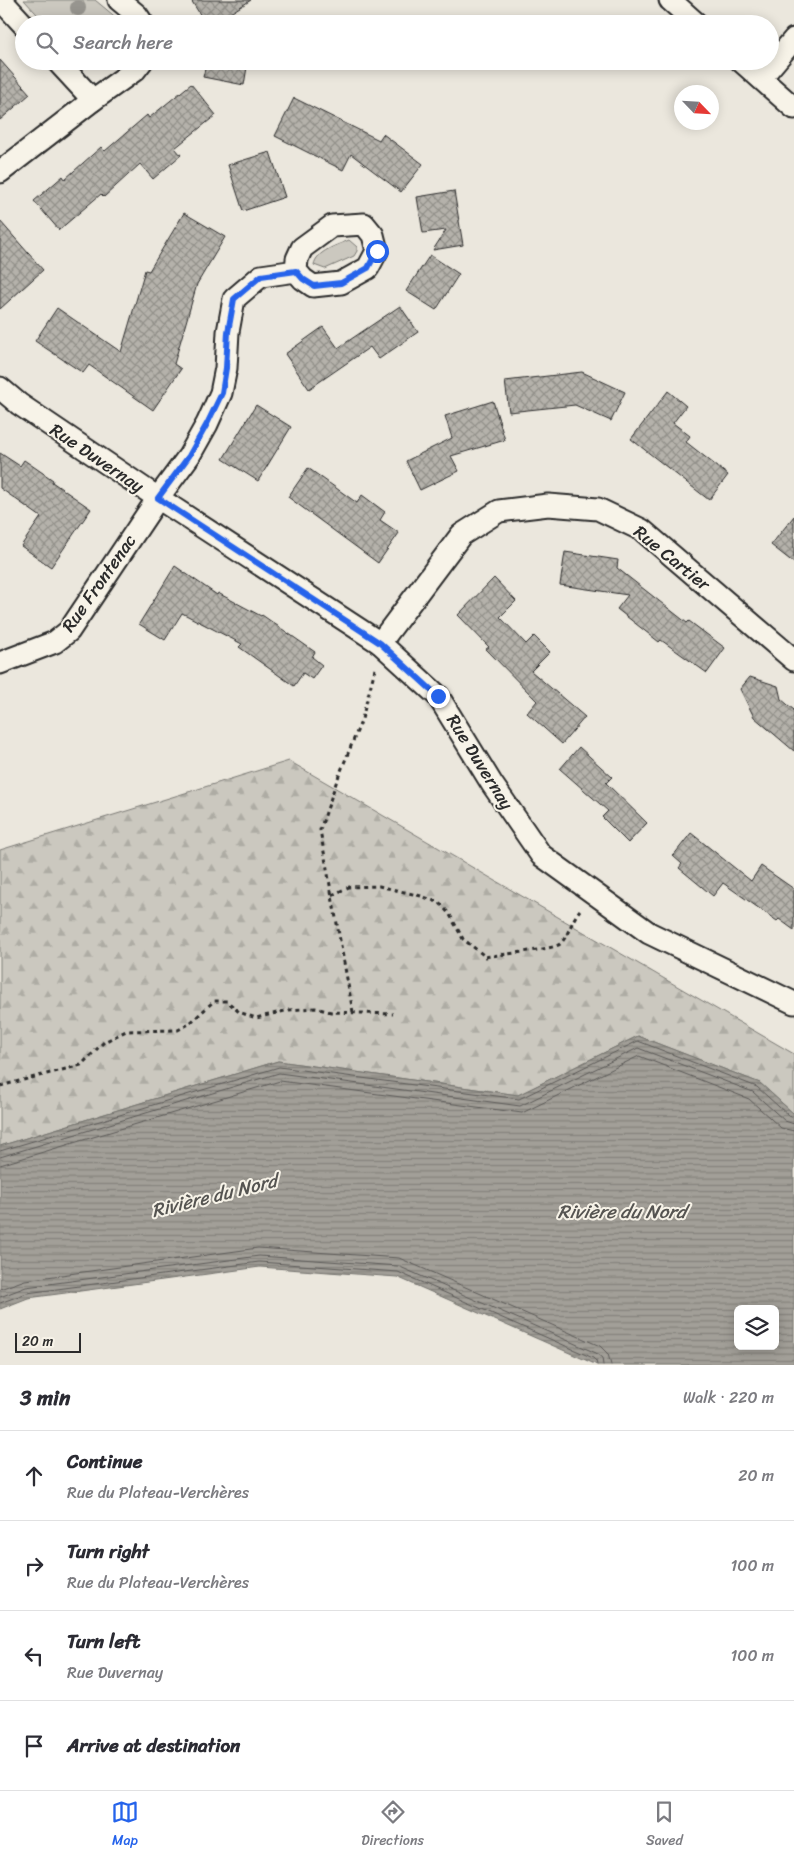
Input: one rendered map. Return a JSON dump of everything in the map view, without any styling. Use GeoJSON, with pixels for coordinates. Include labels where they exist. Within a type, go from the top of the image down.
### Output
{"type":"FeatureCollection","features":[{"type":"Feature","properties":{"kind":"street"},"geometry":{"type":"LineString","coordinates":[[1,0],[15,15]]}},
{"type":"Feature","properties":{"kind":"street"},"geometry":{"type":"LineString","coordinates":[[119,0],[138,15]]}},
{"type":"Feature","properties":{"kind":"street"},"geometry":{"type":"LineString","coordinates":[[670,0],[687,15]]}},
{"type":"Feature","properties":{"kind":"street"},"geometry":{"type":"LineString","coordinates":[[779,56],[794,39]]}},
{"type":"Feature","properties":{"kind":"street"},"geometry":{"type":"LineString","coordinates":[[65,70],[93,100]]}},
{"type":"Feature","properties":{"kind":"street"},"geometry":{"type":"LineString","coordinates":[[0,172],[135,70]]}},
{"type":"Feature","properties":{"kind":"street"},"geometry":{"type":"LineString","coordinates":[[751,70],[794,108]]}},
{"type":"Feature","properties":{"kind":"street"},"geometry":{"type":"LineString","coordinates":[[760,78],[767,70]]}},
{"type":"Feature","properties":{"kind":"street","name":"Rue Frontenac"},"geometry":{"type":"LineString","coordinates":[[0,663],[55,642],[69,631],[158,498],[189,456],[207,424],[222,393],[226,368],[228,332],[234,299],[261,276],[296,271]]}},
{"type":"Feature","properties":{"kind":"street","name":"Rue Duvernay"},"geometry":{"type":"LineString","coordinates":[[0,388],[19,404],[158,498],[380,643],[438,696],[492,784],[541,855],[649,933],[794,1003]]}},
{"type":"Feature","properties":{"kind":"street","name":"Rue Cartier"},"geometry":{"type":"LineString","coordinates":[[380,643],[461,535],[499,511],[548,504],[598,509],[642,530],[794,660]]}},
{"type":"Feature","properties":{"kind":"path"},"geometry":{"type":"LineString","coordinates":[[353,1012],[320,830],[336,783],[362,718],[376,667],[380,643]]}},
{"type":"Feature","properties":{"kind":"path"},"geometry":{"type":"LineString","coordinates":[[332,895],[349,887],[379,886],[422,896],[440,903],[450,915],[462,940],[486,957],[551,948],[561,943],[575,915],[585,904],[599,897]]}},
{"type":"Feature","properties":{"kind":"path"},"geometry":{"type":"LineString","coordinates":[[0,1086],[81,1065],[104,1042],[126,1031],[178,1030],[189,1024],[214,1001],[227,1001],[239,1012],[256,1018],[289,1010],[315,1008],[331,1012],[393,1014]]}},
{"type":"Feature","properties":{"kind":"green space"},"geometry":{"type":"Polygon","coordinates":[[[24,0],[95,0],[113,15],[38,15],[24,0]]]}},
{"type":"Feature","properties":{"kind":"green space"},"geometry":{"type":"Polygon","coordinates":[[[349,240],[357,247],[354,256],[325,269],[314,265],[323,252],[349,240]]]}},
{"type":"Feature","properties":{"kind":"green space"},"geometry":{"type":"Polygon","coordinates":[[[289,761],[794,1054],[794,1114],[760,1083],[638,1036],[518,1095],[278,1061],[0,1146],[0,850],[289,761]]]}},
{"type":"Feature","properties":{"kind":"water","name":"Rivière du Nord"},"geometry":{"type":"Polygon","coordinates":[[[638,1036],[760,1083],[794,1114],[794,1365],[597,1365],[397,1277],[260,1267],[28,1298],[0,1309],[0,1146],[278,1061],[518,1095],[638,1036]]]}},
{"type":"Feature","properties":{"kind":"building"},"geometry":{"type":"Polygon","coordinates":[[[191,0],[251,0],[227,15],[200,15],[191,0]]]}},
{"type":"Feature","properties":{"kind":"building"},"geometry":{"type":"Polygon","coordinates":[[[0,60],[30,94],[0,120],[0,60]]]}},
{"type":"Feature","properties":{"kind":"building"},"geometry":{"type":"Polygon","coordinates":[[[205,70],[246,70],[244,85],[203,77],[205,70]]]}},
{"type":"Feature","properties":{"kind":"building"},"geometry":{"type":"Polygon","coordinates":[[[191,84],[216,115],[175,148],[181,155],[153,179],[140,164],[104,197],[101,194],[59,230],[34,201],[63,176],[65,179],[101,147],[105,151],[147,115],[149,118],[191,84]]]}},
{"type":"Feature","properties":{"kind":"building"},"geometry":{"type":"Polygon","coordinates":[[[294,98],[379,140],[383,134],[423,164],[401,192],[351,154],[343,170],[275,136],[294,98]]]}},
{"type":"Feature","properties":{"kind":"building"},"geometry":{"type":"Polygon","coordinates":[[[270,152],[285,197],[243,211],[228,165],[270,152]]]}},
{"type":"Feature","properties":{"kind":"building"},"geometry":{"type":"Polygon","coordinates":[[[454,191],[463,245],[433,250],[446,230],[423,233],[417,197],[454,191]]]}},
{"type":"Feature","properties":{"kind":"building"},"geometry":{"type":"Polygon","coordinates":[[[184,213],[225,237],[197,284],[174,364],[181,369],[153,410],[89,365],[83,373],[35,341],[57,308],[121,352],[145,270],[149,271],[184,213]]]}},
{"type":"Feature","properties":{"kind":"building"},"geometry":{"type":"Polygon","coordinates":[[[0,221],[43,270],[0,309],[0,221]]]}},
{"type":"Feature","properties":{"kind":"building"},"geometry":{"type":"Polygon","coordinates":[[[430,255],[459,274],[436,310],[406,291],[430,255]]]}},
{"type":"Feature","properties":{"kind":"building"},"geometry":{"type":"Polygon","coordinates":[[[400,306],[418,332],[379,359],[370,347],[309,389],[285,354],[323,327],[338,348],[400,306]]]}},
{"type":"Feature","properties":{"kind":"building"},"geometry":{"type":"Polygon","coordinates":[[[582,372],[625,392],[611,421],[575,405],[509,412],[505,381],[582,372]]]}},
{"type":"Feature","properties":{"kind":"building"},"geometry":{"type":"Polygon","coordinates":[[[668,391],[686,406],[673,423],[690,436],[686,442],[728,475],[709,500],[631,439],[668,391]]]}},
{"type":"Feature","properties":{"kind":"building"},"geometry":{"type":"Polygon","coordinates":[[[493,401],[505,440],[451,456],[459,471],[420,490],[406,461],[452,438],[445,416],[493,401]]]}},
{"type":"Feature","properties":{"kind":"building"},"geometry":{"type":"Polygon","coordinates":[[[256,405],[291,427],[258,481],[223,459],[256,405]]]}},
{"type":"Feature","properties":{"kind":"building"},"geometry":{"type":"Polygon","coordinates":[[[0,453],[20,466],[24,460],[91,509],[51,567],[21,546],[41,517],[0,488],[0,453]]]}},
{"type":"Feature","properties":{"kind":"building"},"geometry":{"type":"Polygon","coordinates":[[[308,468],[357,503],[362,495],[385,512],[380,520],[399,533],[378,563],[288,497],[308,468]]]}},
{"type":"Feature","properties":{"kind":"building"},"geometry":{"type":"Polygon","coordinates":[[[794,516],[794,563],[771,545],[794,516]]]}},
{"type":"Feature","properties":{"kind":"building"},"geometry":{"type":"Polygon","coordinates":[[[565,552],[618,560],[617,568],[687,623],[689,621],[725,648],[707,673],[661,640],[659,642],[617,609],[628,595],[560,585],[565,552]]]}},
{"type":"Feature","properties":{"kind":"building"},"geometry":{"type":"Polygon","coordinates":[[[175,566],[217,595],[218,593],[262,615],[315,652],[312,657],[322,665],[312,679],[303,673],[294,686],[239,647],[242,644],[182,613],[165,640],[139,624],[175,566]]]}},
{"type":"Feature","properties":{"kind":"building"},"geometry":{"type":"Polygon","coordinates":[[[494,578],[516,601],[500,617],[526,644],[534,636],[550,652],[531,671],[585,717],[562,744],[527,713],[537,701],[486,649],[489,647],[458,615],[494,578]]]}},
{"type":"Feature","properties":{"kind":"building"},"geometry":{"type":"Polygon","coordinates":[[[750,677],[778,686],[781,699],[794,710],[794,751],[754,717],[740,689],[750,677]]]}},
{"type":"Feature","properties":{"kind":"building"},"geometry":{"type":"Polygon","coordinates":[[[579,747],[612,777],[606,783],[647,823],[628,843],[602,817],[608,811],[560,769],[579,747]]]}},
{"type":"Feature","properties":{"kind":"building"},"geometry":{"type":"Polygon","coordinates":[[[691,833],[751,881],[761,866],[794,889],[794,930],[779,919],[777,921],[723,883],[713,896],[679,868],[682,864],[673,856],[691,833]]]}},
{"type":"Feature","properties":{"kind":"route"},"geometry":{"type":"LineString","coordinates":[[377,251],[368,268],[341,283],[314,286],[303,279],[296,271],[261,276],[234,299],[228,332],[226,368],[222,393],[189,456],[158,498],[380,643],[438,696]]}}]}
